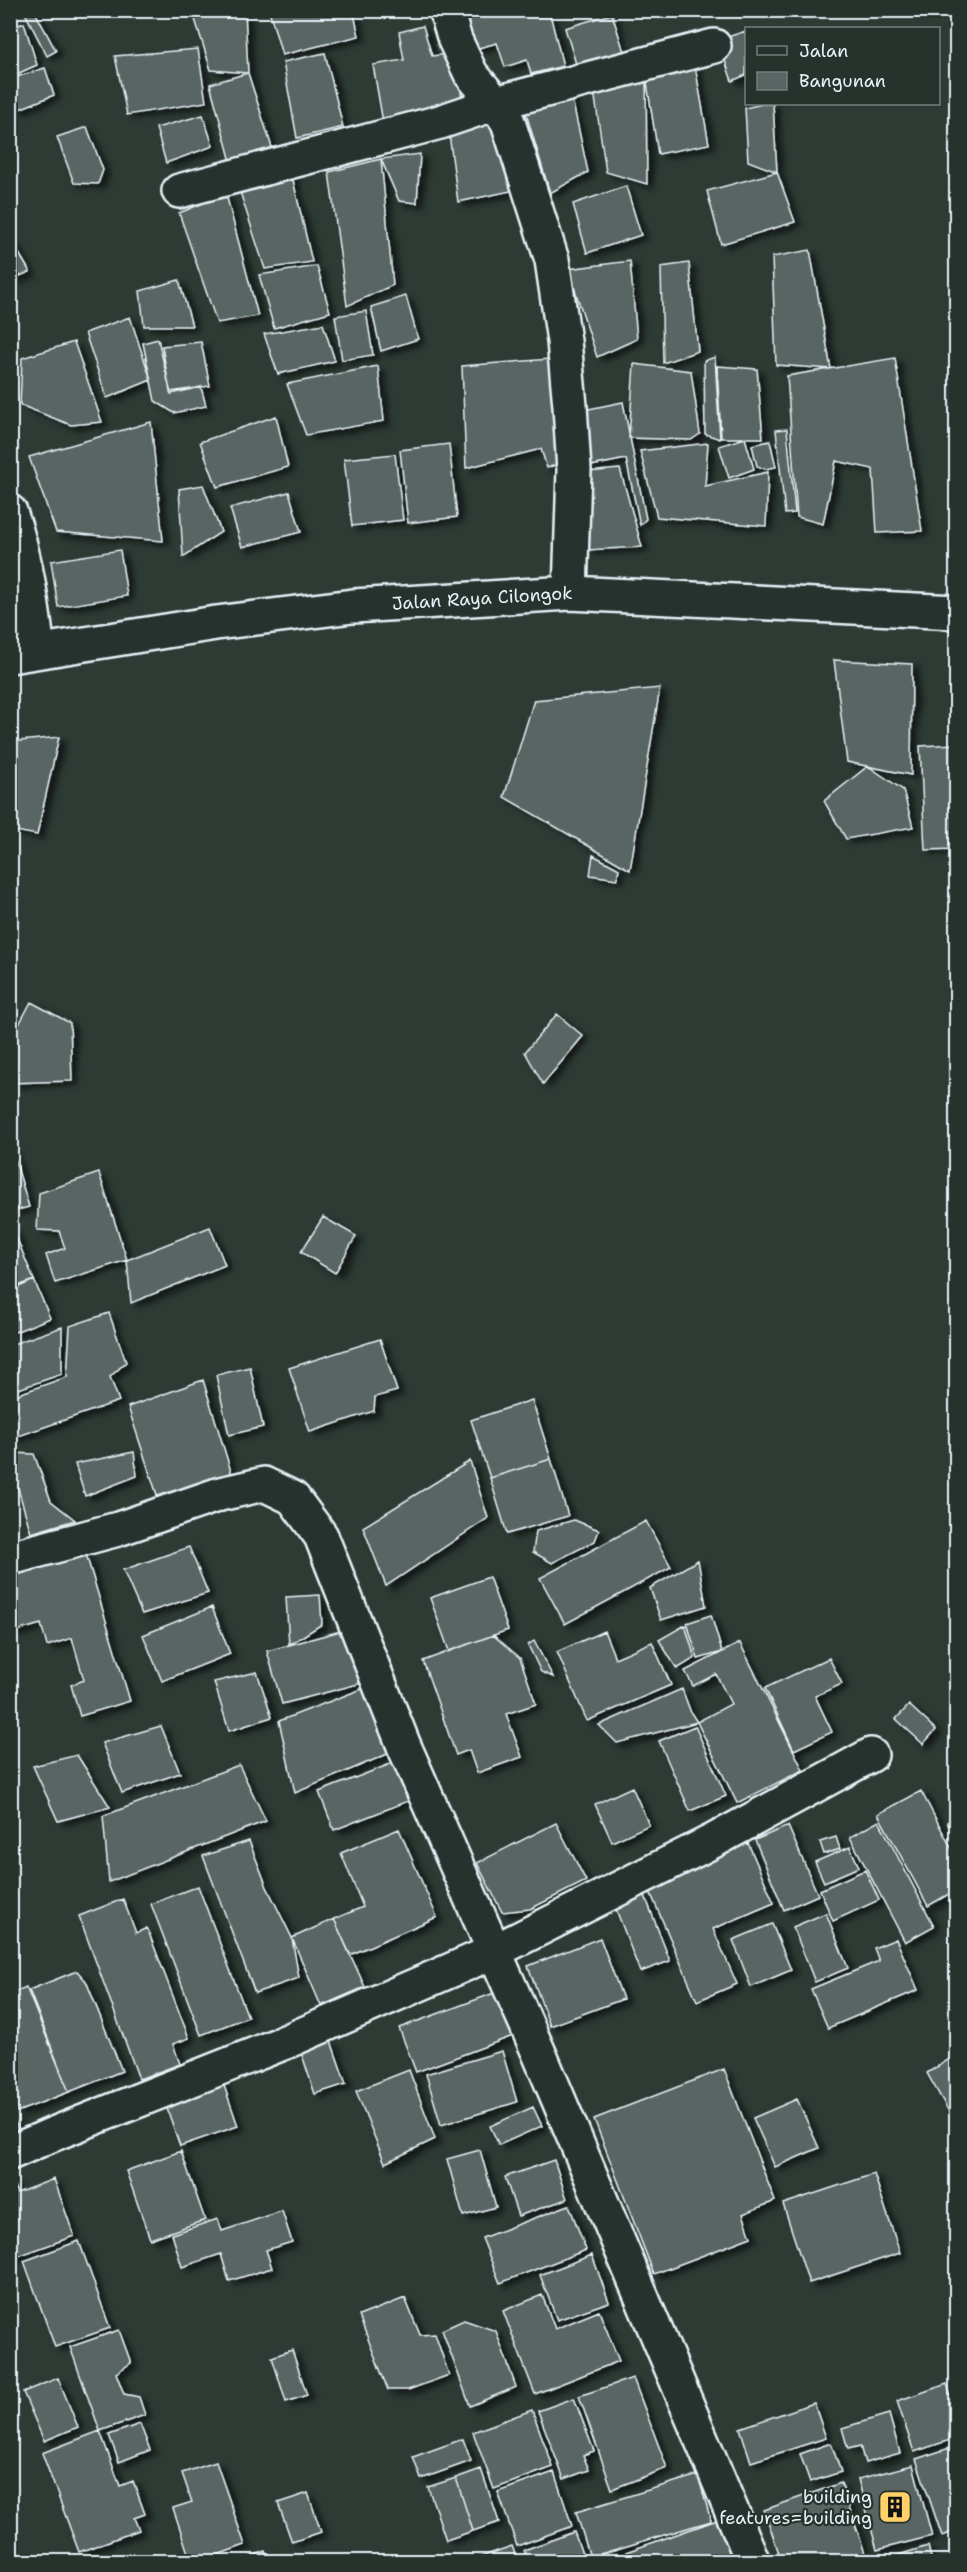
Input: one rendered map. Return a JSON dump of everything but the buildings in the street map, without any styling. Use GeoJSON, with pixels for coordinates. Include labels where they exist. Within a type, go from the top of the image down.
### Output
{"type":"FeatureCollection","features":[{"type":"Feature","properties":{"kind":"main road"},"geometry":{"type":"LineString","coordinates":[[446,10],[455,40],[471,74],[496,103],[508,122],[521,156],[552,260],[564,341],[573,471],[570,594]]}},
{"type":"Feature","properties":{"kind":"main road"},"geometry":{"type":"LineString","coordinates":[[179,191],[440,122],[496,103],[714,46]]}},
{"type":"Feature","properties":{"kind":"main road"},"geometry":{"type":"LineString","coordinates":[[10,512],[30,585],[24,653]]}},
{"type":"Feature","properties":{"kind":"main road","name":"Jalan Raya Cilongok"},"geometry":{"type":"LineString","coordinates":[[24,653],[216,623],[353,606],[570,594],[957,612]]}},
{"type":"Feature","properties":{"kind":"main road"},"geometry":{"type":"LineString","coordinates":[[10,1558],[118,1529],[220,1494],[264,1484],[293,1498],[321,1536],[404,1746],[539,2054],[753,2562]]}},
{"type":"Feature","properties":{"kind":"main road"},"geometry":{"type":"LineString","coordinates":[[10,2153],[111,2110],[284,2043],[493,1952],[715,1840],[871,1755]]}},
{"type":"Feature","properties":{"kind":"place","name":"building features=building"},"geometry":{"type":"Point","coordinates":[895,2507]}}]}
